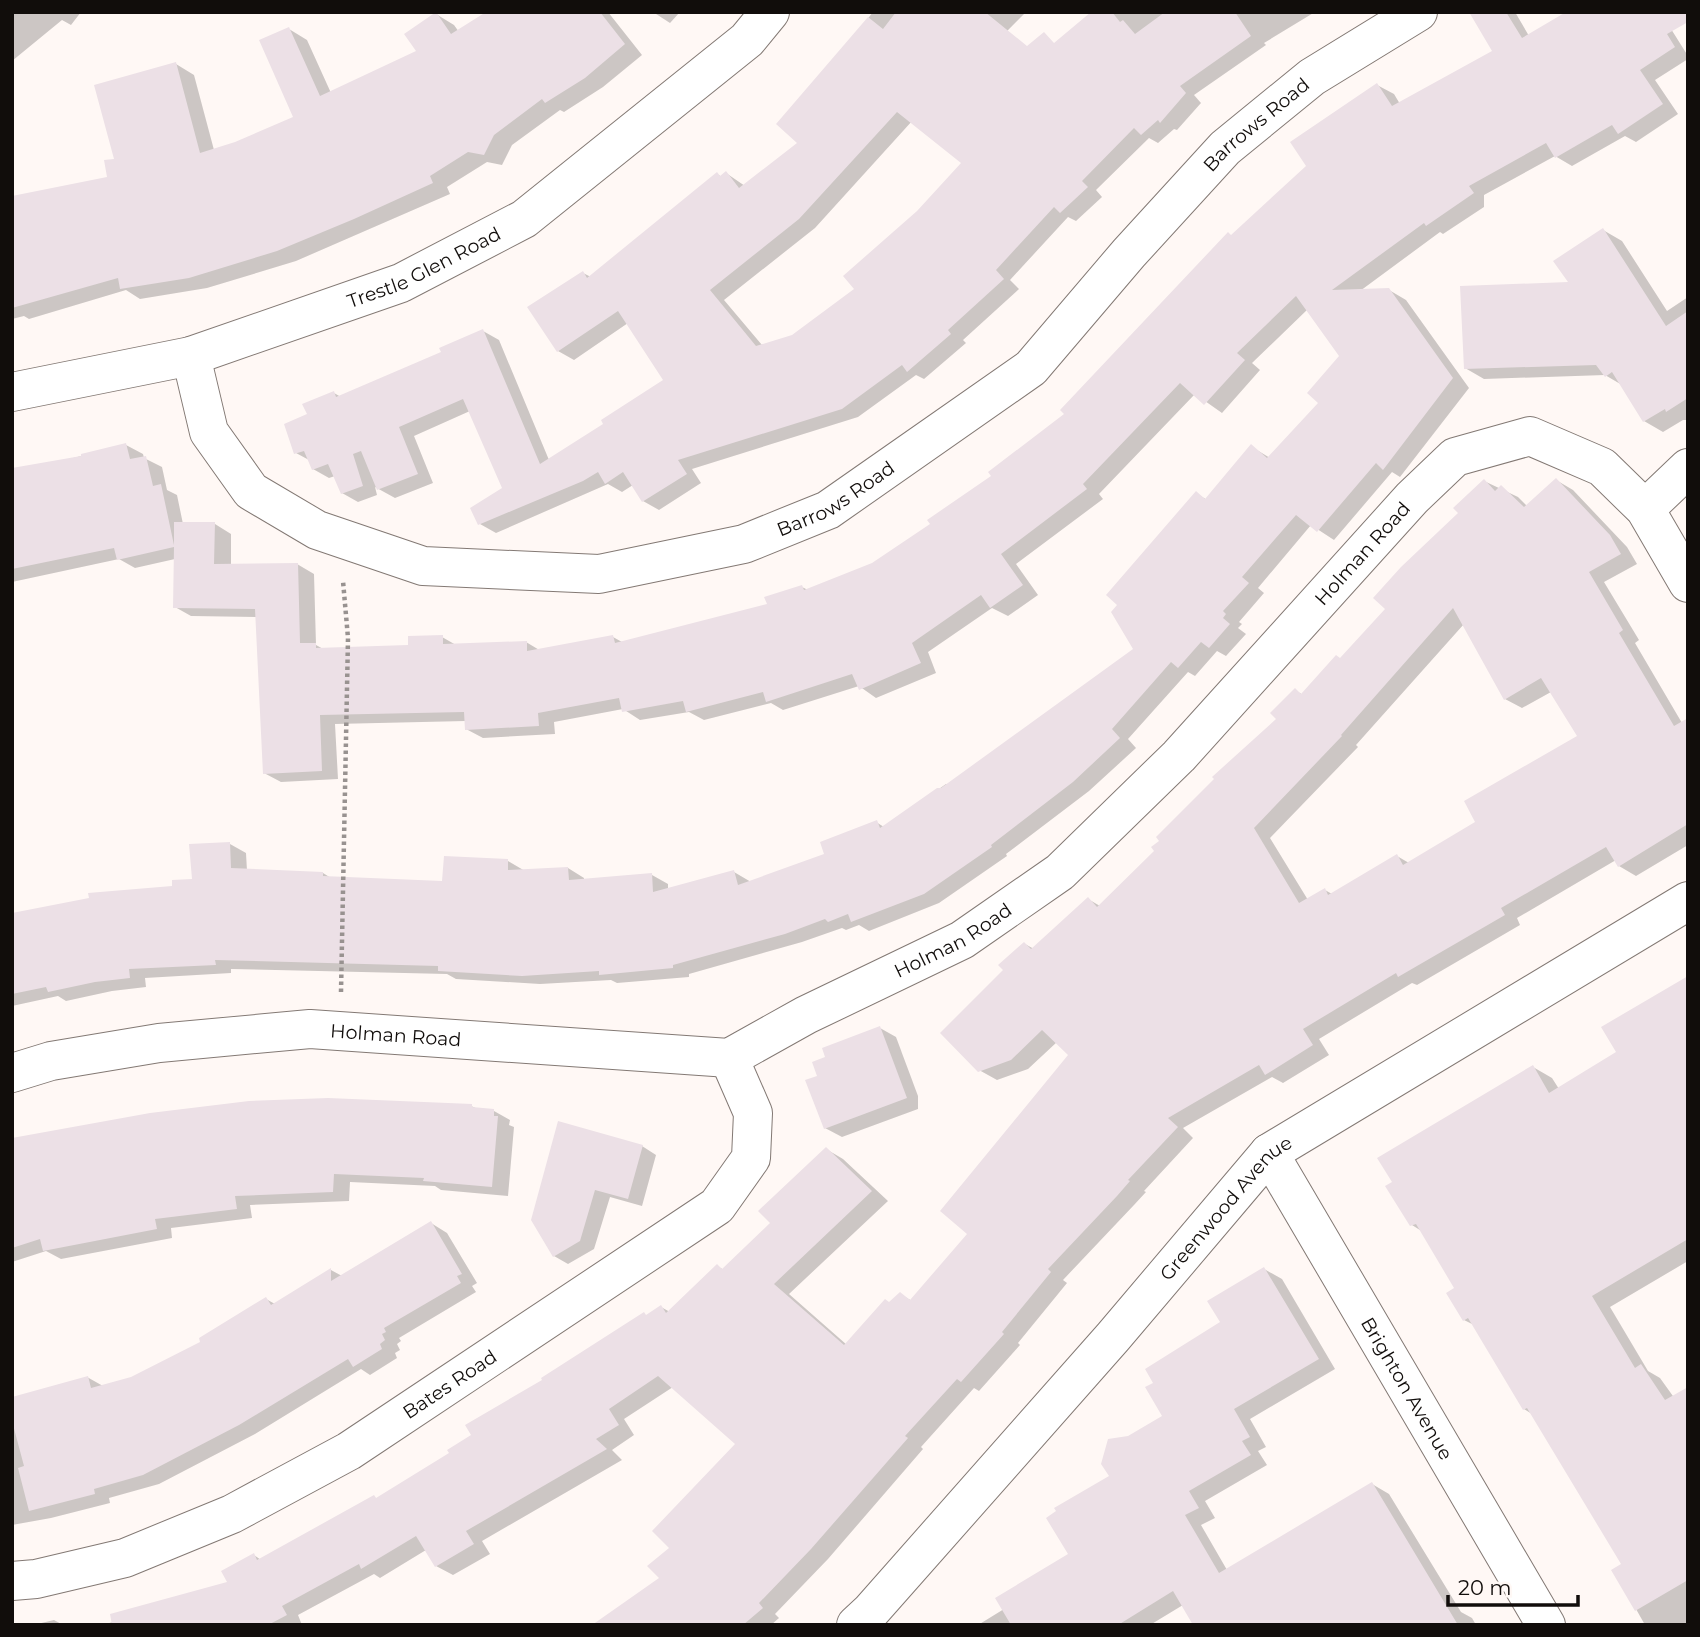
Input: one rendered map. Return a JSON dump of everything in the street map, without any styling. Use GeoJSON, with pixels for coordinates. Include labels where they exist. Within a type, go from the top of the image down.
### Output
{"type":"FeatureCollection","features":[{"type":"Feature","properties":{"kind":"street","name":"Trestle Glen Road"},"geometry":{"type":"LineString","coordinates":[[12,392],[191,356],[401,283],[524,219],[747,40],[770,12]]}},
{"type":"Feature","properties":{"kind":"street","name":"Barrows Road"},"geometry":{"type":"LineString","coordinates":[[191,356],[209,432],[251,491],[317,530],[423,566],[599,574],[744,544],[828,510],[1031,368],[1129,253],[1225,148],[1312,78],[1418,12]]}},
{"type":"Feature","properties":{"kind":"street","name":"Holman Road"},"geometry":{"type":"LineString","coordinates":[[12,1073],[51,1061],[159,1043],[310,1029],[729,1058],[806,1015],[962,940],[1060,872],[1179,756],[1412,498],[1455,457],[1530,436],[1602,467],[1645,509],[1688,583]]}},
{"type":"Feature","properties":{"kind":"street"},"geometry":{"type":"LineString","coordinates":[[1645,509],[1688,468]]}},
{"type":"Feature","properties":{"kind":"street","name":"Greenwood Avenue"},"geometry":{"type":"LineString","coordinates":[[856,1625],[1113,1337],[1269,1153],[1688,901]]}},
{"type":"Feature","properties":{"kind":"street","name":"Bates Road"},"geometry":{"type":"LineString","coordinates":[[12,1581],[36,1579],[125,1558],[232,1514],[349,1451],[717,1206],[751,1158],[753,1113],[729,1058]]}},
{"type":"Feature","properties":{"kind":"street","name":"Brighton Avenue"},"geometry":{"type":"LineString","coordinates":[[1269,1153],[1546,1625]]}},
{"type":"Feature","properties":{"kind":"path"},"geometry":{"type":"LineString","coordinates":[[339,537],[348,638],[340,1031]]}},
{"type":"Feature","properties":{"kind":"building"},"geometry":{"type":"Polygon","coordinates":[[[436,12],[451,34],[486,12],[600,12],[625,44],[585,78],[545,103],[542,99],[494,135],[484,155],[468,152],[430,176],[433,183],[354,219],[277,251],[189,278],[120,289],[118,278],[12,308],[12,196],[107,177],[104,160],[114,159],[94,85],[176,62],[200,153],[235,142],[293,117],[259,40],[289,27],[320,96],[416,51],[404,34],[436,12]]]}},
{"type":"Feature","properties":{"kind":"building"},"geometry":{"type":"Polygon","coordinates":[[[896,12],[985,12],[1027,46],[1044,32],[1054,43],[1091,12],[1112,12],[1135,34],[1165,12],[1235,12],[1251,36],[1180,86],[1186,93],[1160,123],[1158,120],[1141,135],[1134,128],[1082,181],[1088,187],[1060,213],[1054,207],[996,270],[1004,279],[948,330],[951,334],[907,372],[902,365],[842,409],[678,460],[687,474],[642,502],[623,472],[605,484],[598,472],[583,481],[478,525],[470,508],[502,488],[463,399],[399,427],[418,474],[377,490],[361,451],[353,454],[363,486],[341,494],[328,464],[312,470],[304,451],[294,454],[284,424],[307,414],[302,404],[334,391],[336,397],[441,352],[439,348],[483,329],[540,464],[603,424],[601,420],[663,380],[618,311],[557,352],[527,307],[583,271],[587,278],[717,172],[720,176],[726,171],[739,188],[797,143],[776,124],[868,17],[883,29],[896,12]],[[897,112],[799,219],[710,290],[756,346],[792,335],[854,289],[843,276],[917,211],[961,163],[897,112]]]}},
{"type":"Feature","properties":{"kind":"building"},"geometry":{"type":"Polygon","coordinates":[[[1469,12],[1506,12],[1522,38],[1566,12],[1688,12],[1688,22],[1667,34],[1675,47],[1640,70],[1663,104],[1618,134],[1612,125],[1555,158],[1546,143],[1469,186],[1474,193],[1426,226],[1424,223],[1332,290],[1389,288],[1453,378],[1383,470],[1376,463],[1317,532],[1296,515],[1242,577],[1249,583],[1223,611],[1226,614],[1223,618],[1230,624],[1209,648],[1201,642],[1178,668],[1171,662],[1112,729],[1120,738],[1073,782],[991,845],[992,847],[924,894],[851,922],[848,914],[828,922],[825,919],[785,934],[673,965],[673,968],[599,975],[599,971],[522,976],[438,971],[438,966],[215,960],[216,965],[129,969],[130,978],[48,992],[46,987],[12,994],[12,913],[89,898],[88,893],[172,886],[172,880],[192,879],[189,844],[230,842],[231,868],[323,872],[323,876],[442,881],[444,856],[508,859],[508,870],[568,867],[569,880],[652,873],[653,892],[734,870],[738,885],[824,854],[820,842],[877,820],[880,828],[937,788],[941,788],[1133,649],[1111,612],[1117,605],[1106,595],[1196,491],[1205,499],[1251,444],[1267,458],[1318,403],[1307,393],[1339,356],[1296,296],[1237,353],[1245,360],[1204,405],[1180,383],[1083,484],[1087,489],[1001,554],[1023,585],[990,608],[981,595],[912,643],[921,663],[859,690],[852,674],[766,702],[763,692],[686,712],[683,701],[622,712],[619,698],[538,713],[539,726],[465,730],[464,712],[320,715],[322,771],[263,774],[255,609],[173,608],[174,547],[117,560],[114,548],[12,569],[12,468],[81,456],[126,443],[130,459],[146,456],[153,486],[161,484],[174,545],[174,522],[215,522],[214,564],[298,563],[300,643],[316,643],[316,648],[408,645],[408,636],[443,635],[443,644],[527,641],[527,651],[613,635],[615,643],[767,604],[764,597],[802,585],[804,590],[872,563],[930,524],[927,520],[991,476],[988,472],[1064,414],[1060,410],[1228,232],[1231,235],[1306,166],[1290,142],[1377,83],[1392,106],[1492,51],[1469,12]]]}},
{"type":"Feature","properties":{"kind":"building"},"geometry":{"type":"Polygon","coordinates":[[[1603,228],[1666,326],[1688,311],[1688,398],[1643,422],[1612,372],[1605,377],[1596,365],[1464,369],[1460,286],[1568,282],[1553,261],[1603,228]]]}},
{"type":"Feature","properties":{"kind":"building"},"geometry":{"type":"Polygon","coordinates":[[[1556,478],[1610,535],[1621,554],[1589,572],[1623,630],[1619,633],[1674,726],[1688,718],[1688,824],[1618,867],[1606,847],[1501,908],[1505,915],[1398,977],[1396,973],[1303,1029],[1313,1045],[1265,1075],[1259,1065],[1168,1118],[1178,1127],[1048,1269],[1051,1272],[1002,1332],[1004,1334],[961,1382],[957,1379],[905,1436],[908,1438],[811,1549],[759,1603],[763,1608],[743,1625],[592,1625],[659,1578],[647,1566],[669,1548],[652,1531],[735,1444],[658,1376],[609,1409],[619,1425],[596,1439],[607,1449],[466,1531],[474,1544],[435,1567],[416,1536],[361,1569],[359,1564],[282,1606],[287,1615],[268,1625],[112,1625],[110,1614],[227,1582],[221,1571],[254,1553],[257,1560],[374,1495],[376,1498],[449,1453],[447,1450],[471,1435],[465,1425],[542,1380],[541,1378],[644,1312],[646,1315],[661,1305],[666,1313],[717,1264],[722,1269],[770,1223],[758,1211],[826,1147],[872,1191],[774,1284],[844,1345],[885,1299],[889,1302],[900,1292],[910,1300],[967,1234],[940,1211],[1068,1055],[1042,1030],[1011,1060],[978,1072],[940,1033],[1003,970],[998,965],[1024,942],[1031,949],[1088,897],[1097,907],[1154,851],[1151,847],[1159,841],[1156,837],[1214,779],[1212,777],[1276,719],[1270,713],[1295,688],[1301,694],[1336,655],[1340,658],[1385,609],[1373,598],[1401,567],[1458,513],[1453,508],[1484,479],[1495,491],[1501,485],[1524,507],[1556,478]],[[1453,608],[1342,736],[1254,828],[1299,903],[1325,888],[1328,895],[1397,854],[1403,865],[1475,822],[1464,801],[1577,736],[1541,678],[1504,700],[1453,608]]]}},
{"type":"Feature","properties":{"kind":"building"},"geometry":{"type":"Polygon","coordinates":[[[1688,976],[1688,1239],[1592,1296],[1635,1368],[1641,1364],[1665,1400],[1688,1387],[1688,1580],[1635,1611],[1611,1570],[1621,1564],[1527,1408],[1523,1410],[1468,1318],[1463,1321],[1446,1293],[1454,1288],[1416,1224],[1410,1226],[1385,1186],[1392,1182],[1377,1158],[1533,1065],[1549,1093],[1616,1052],[1601,1027],[1688,976]]]}},
{"type":"Feature","properties":{"kind":"building"},"geometry":{"type":"Polygon","coordinates":[[[880,1026],[907,1098],[824,1129],[805,1080],[817,1076],[812,1062],[825,1057],[822,1048],[880,1026]]]}},
{"type":"Feature","properties":{"kind":"building"},"geometry":{"type":"Polygon","coordinates":[[[328,1098],[472,1104],[472,1107],[494,1109],[494,1116],[498,1116],[492,1187],[423,1181],[424,1178],[334,1174],[333,1192],[235,1196],[237,1209],[155,1219],[157,1229],[43,1251],[40,1239],[12,1248],[12,1138],[150,1113],[249,1101],[328,1098]]]}},
{"type":"Feature","properties":{"kind":"building"},"geometry":{"type":"Polygon","coordinates":[[[558,1121],[643,1145],[628,1199],[595,1190],[580,1241],[553,1257],[531,1220],[558,1121]]]}},
{"type":"Feature","properties":{"kind":"building"},"geometry":{"type":"Polygon","coordinates":[[[431,1221],[462,1274],[457,1276],[461,1283],[384,1328],[386,1332],[382,1334],[385,1340],[380,1344],[382,1349],[353,1367],[348,1359],[239,1425],[143,1475],[94,1489],[95,1494],[29,1511],[18,1468],[24,1466],[12,1421],[12,1397],[88,1376],[91,1388],[131,1377],[200,1342],[199,1338],[266,1297],[271,1305],[331,1268],[331,1281],[431,1221]]]}},
{"type":"Feature","properties":{"kind":"building"},"geometry":{"type":"Polygon","coordinates":[[[1264,1267],[1319,1359],[1234,1409],[1250,1437],[1242,1441],[1251,1455],[1189,1491],[1199,1508],[1185,1515],[1219,1573],[1372,1482],[1458,1625],[1193,1625],[1173,1591],[1118,1625],[1011,1625],[995,1598],[1068,1554],[1046,1518],[1056,1511],[1054,1508],[1109,1476],[1101,1464],[1108,1439],[1128,1436],[1162,1416],[1145,1387],[1153,1383],[1145,1369],[1220,1322],[1207,1301],[1264,1267]]]}}]}
